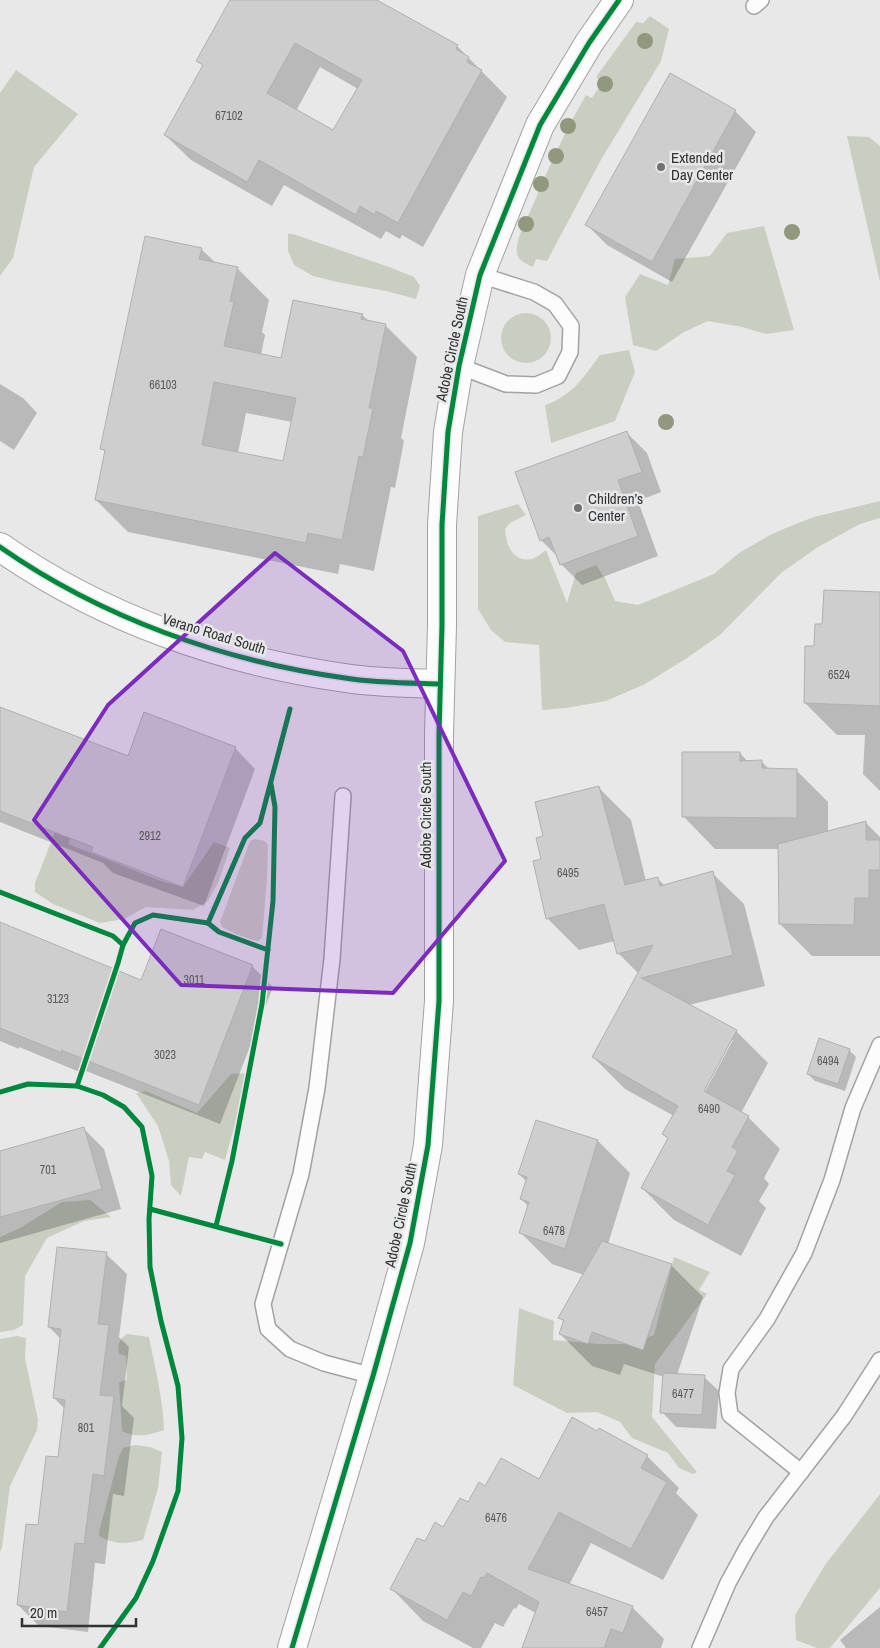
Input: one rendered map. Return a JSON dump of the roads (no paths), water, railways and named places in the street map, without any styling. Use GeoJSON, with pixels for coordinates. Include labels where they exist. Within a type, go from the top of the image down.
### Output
{"type":"FeatureCollection","features":[{"type":"Feature","properties":{"kind":"street","name":"Adobe Circle South"},"geometry":{"type":"LineString","coordinates":[[292,1648],[373,1376],[410,1243],[428,1145],[439,1001],[442,525],[448,432],[458,366],[480,275],[540,125],[589,43],[619,0]]}},
{"type":"Feature","properties":{"kind":"street","name":"Verano Road South"},"geometry":{"type":"LineString","coordinates":[[0,547],[92,602],[149,628],[216,651],[296,670],[347,679],[440,684]]}},
{"type":"Feature","properties":{"kind":"lane"},"geometry":{"type":"LineString","coordinates":[[458,366],[506,384],[536,385],[558,376],[570,352],[571,326],[555,304],[534,292],[480,275]]}},
{"type":"Feature","properties":{"kind":"lane"},"geometry":{"type":"LineString","coordinates":[[343,796],[332,960],[316,1088],[301,1174],[263,1304],[268,1329],[290,1349],[324,1363],[373,1376]]}},
{"type":"Feature","properties":{"kind":"lane"},"geometry":{"type":"LineString","coordinates":[[801,1472],[730,1415],[727,1393],[731,1369],[767,1319],[804,1253],[832,1180],[853,1108],[880,1045]]}},
{"type":"Feature","properties":{"kind":"lane"},"geometry":{"type":"LineString","coordinates":[[700,1648],[728,1583],[766,1517],[844,1416],[880,1360]]}},
{"type":"Feature","properties":{"kind":"place","name":"Extended Day Center"},"geometry":{"type":"Point","coordinates":[661,167]}},
{"type":"Feature","properties":{"kind":"place","name":"Children’s Center"},"geometry":{"type":"Point","coordinates":[578,508]}}]}
